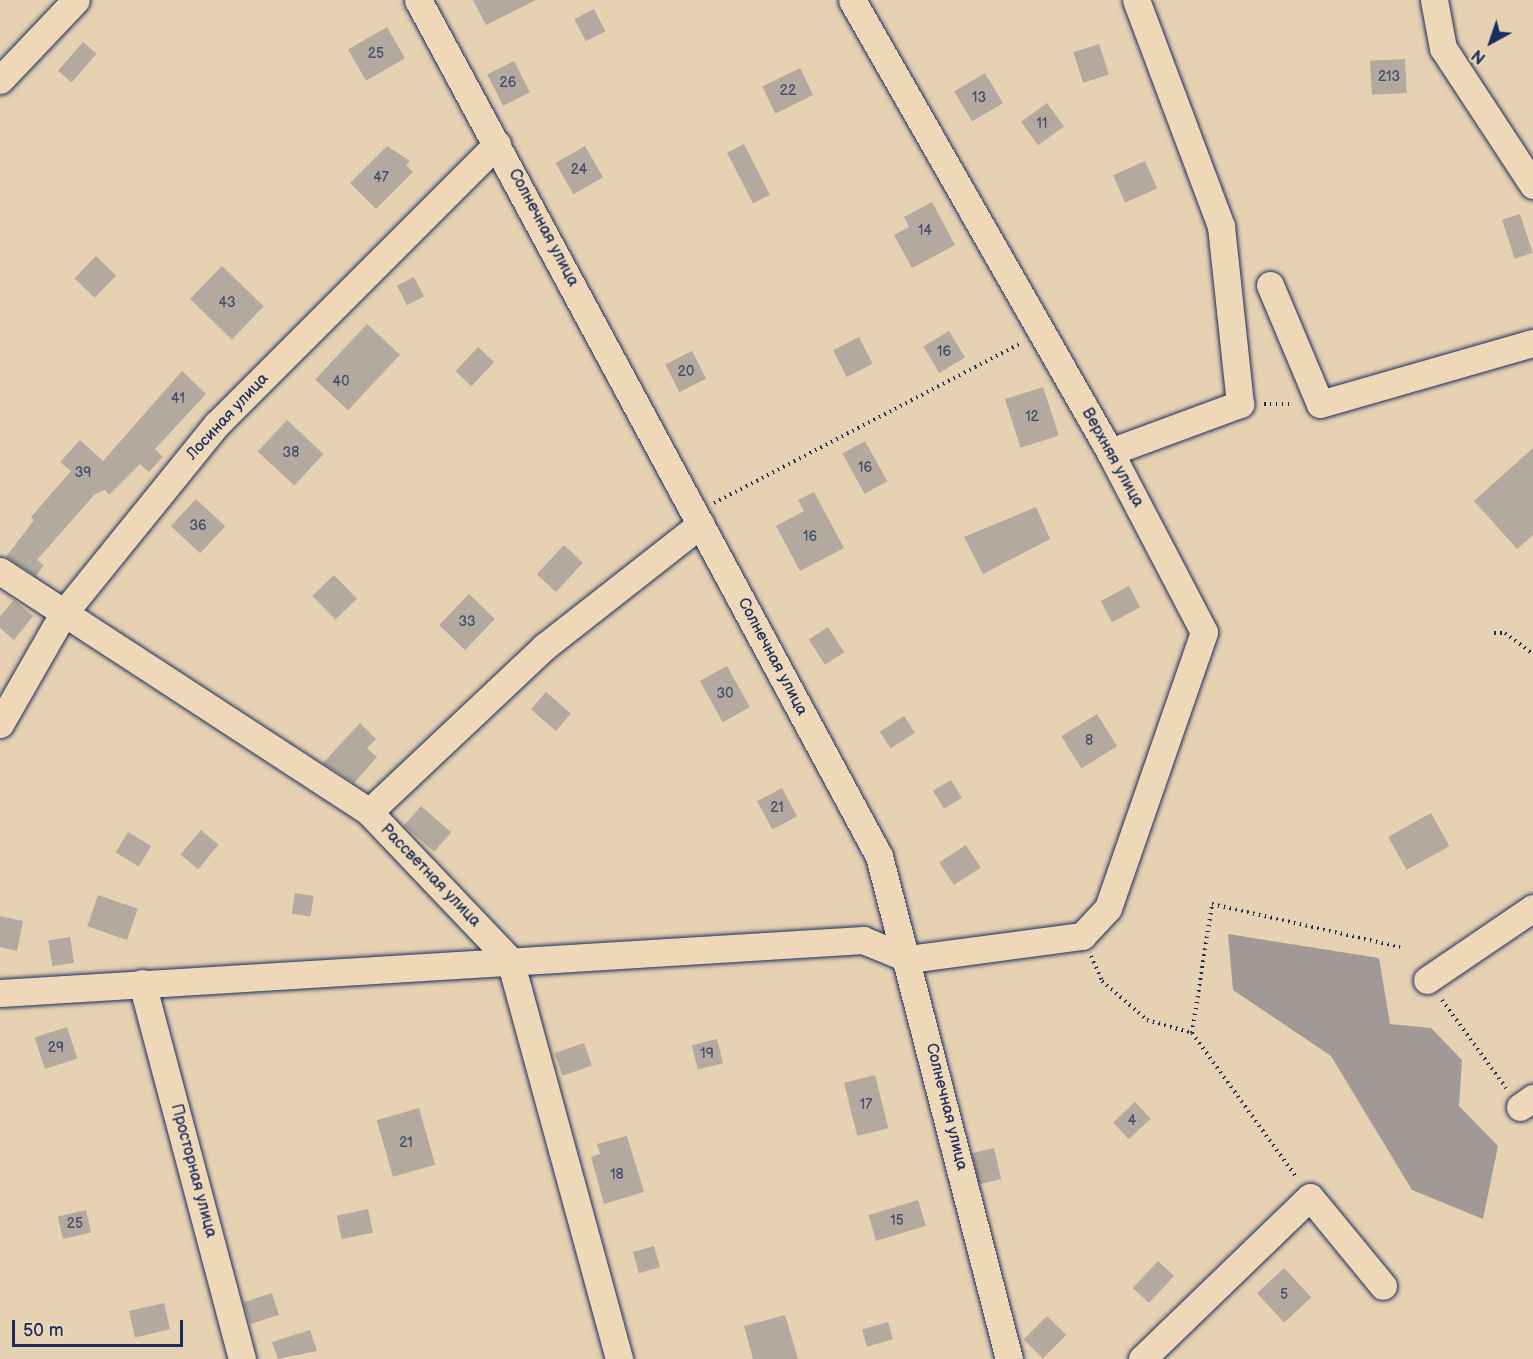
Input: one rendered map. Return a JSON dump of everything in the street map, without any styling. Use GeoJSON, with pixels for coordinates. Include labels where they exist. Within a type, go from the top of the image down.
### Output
{"type":"FeatureCollection","features":[{"type":"Feature","properties":{"kind":"street"},"geometry":{"type":"LineString","coordinates":[[0,80],[76,0]]}},
{"type":"Feature","properties":{"kind":"street","name":"Солнечная улица"},"geometry":{"type":"LineString","coordinates":[[418,0],[879,856],[909,959],[1009,1359]]}},
{"type":"Feature","properties":{"kind":"street","name":"Верхняя улица"},"geometry":{"type":"LineString","coordinates":[[852,0],[1110,452],[1204,632],[1108,908],[1082,936]]}},
{"type":"Feature","properties":{"kind":"street"},"geometry":{"type":"LineString","coordinates":[[1110,452],[1240,404],[1221,226],[1136,0]]}},
{"type":"Feature","properties":{"kind":"street"},"geometry":{"type":"LineString","coordinates":[[1434,0],[1443,48],[1533,185]]}},
{"type":"Feature","properties":{"kind":"street","name":"Лосиная улица"},"geometry":{"type":"LineString","coordinates":[[0,724],[63,614],[217,423],[497,144]]}},
{"type":"Feature","properties":{"kind":"street"},"geometry":{"type":"LineString","coordinates":[[1270,285],[1320,404],[1533,343]]}},
{"type":"Feature","properties":{"kind":"street"},"geometry":{"type":"LineString","coordinates":[[369,813],[544,647],[699,518]]}},
{"type":"Feature","properties":{"kind":"street","name":"Рассветная улица"},"geometry":{"type":"LineString","coordinates":[[0,571],[369,813],[510,960],[619,1359]]}},
{"type":"Feature","properties":{"kind":"street"},"geometry":{"type":"LineString","coordinates":[[1427,980],[1533,908]]}},
{"type":"Feature","properties":{"kind":"street"},"geometry":{"type":"LineString","coordinates":[[0,993],[863,940],[909,959],[1082,936]]}},
{"type":"Feature","properties":{"kind":"street","name":"Просторная улица"},"geometry":{"type":"LineString","coordinates":[[142,983],[242,1359]]}},
{"type":"Feature","properties":{"kind":"street"},"geometry":{"type":"LineString","coordinates":[[1142,1359],[1310,1197],[1383,1286]]}},
{"type":"Feature","properties":{"kind":"path"},"geometry":{"type":"LineString","coordinates":[[699,518],[1022,343]]}},
{"type":"Feature","properties":{"kind":"path"},"geometry":{"type":"LineString","coordinates":[[1240,404],[1320,404]]}},
{"type":"Feature","properties":{"kind":"path"},"geometry":{"type":"LineString","coordinates":[[1494,633],[1505,633],[1533,654]]}},
{"type":"Feature","properties":{"kind":"path"},"geometry":{"type":"LineString","coordinates":[[1192,1033],[1212,904],[1400,947]]}},
{"type":"Feature","properties":{"kind":"path"},"geometry":{"type":"LineString","coordinates":[[1082,936],[1102,981],[1147,1020],[1192,1033],[1310,1197]]}},
{"type":"Feature","properties":{"kind":"path"},"geometry":{"type":"LineString","coordinates":[[1427,980],[1526,1102]]}},
{"type":"Feature","properties":{"kind":"shaded area"},"geometry":{"type":"Polygon","coordinates":[[[1228,934],[1379,958],[1390,1024],[1431,1028],[1462,1060],[1459,1106],[1498,1146],[1483,1219],[1412,1190],[1331,1056],[1233,990],[1228,934]]]}},
{"type":"Feature","properties":{"kind":"building"},"geometry":{"type":"Polygon","coordinates":[[[473,0],[536,0],[486,25],[473,0]]]}},
{"type":"Feature","properties":{"kind":"building"},"geometry":{"type":"Polygon","coordinates":[[[594,9],[605,31],[586,41],[574,19],[594,9]]]}},
{"type":"Feature","properties":{"kind":"building"},"geometry":{"type":"Polygon","coordinates":[[[387,27],[405,58],[366,81],[348,50],[387,27]]]}},
{"type":"Feature","properties":{"kind":"building"},"geometry":{"type":"Polygon","coordinates":[[[83,42],[97,54],[72,82],[58,71],[83,42]]]}},
{"type":"Feature","properties":{"kind":"building"},"geometry":{"type":"Polygon","coordinates":[[[1099,44],[1109,74],[1083,83],[1073,52],[1099,44]]]}},
{"type":"Feature","properties":{"kind":"building"},"geometry":{"type":"Polygon","coordinates":[[[1405,59],[1407,93],[1372,95],[1370,61],[1405,59]]]}},
{"type":"Feature","properties":{"kind":"building"},"geometry":{"type":"Polygon","coordinates":[[[514,61],[530,92],[503,106],[487,75],[514,61]]]}},
{"type":"Feature","properties":{"kind":"building"},"geometry":{"type":"Polygon","coordinates":[[[800,68],[813,95],[775,113],[762,86],[800,68]]]}},
{"type":"Feature","properties":{"kind":"building"},"geometry":{"type":"Polygon","coordinates":[[[985,73],[1003,103],[972,122],[954,92],[985,73]]]}},
{"type":"Feature","properties":{"kind":"building"},"geometry":{"type":"Polygon","coordinates":[[[1047,103],[1064,126],[1038,145],[1021,122],[1047,103]]]}},
{"type":"Feature","properties":{"kind":"building"},"geometry":{"type":"Polygon","coordinates":[[[744,144],[770,195],[753,203],[727,153],[744,144]]]}},
{"type":"Feature","properties":{"kind":"building"},"geometry":{"type":"Polygon","coordinates":[[[387,146],[410,161],[406,165],[413,172],[376,209],[350,183],[387,146]]]}},
{"type":"Feature","properties":{"kind":"building"},"geometry":{"type":"Polygon","coordinates":[[[585,146],[603,177],[574,194],[556,163],[585,146]]]}},
{"type":"Feature","properties":{"kind":"building"},"geometry":{"type":"Polygon","coordinates":[[[1145,161],[1157,188],[1125,203],[1113,175],[1145,161]]]}},
{"type":"Feature","properties":{"kind":"building"},"geometry":{"type":"Polygon","coordinates":[[[932,202],[955,245],[912,268],[894,235],[909,227],[904,217],[932,202]]]}},
{"type":"Feature","properties":{"kind":"building"},"geometry":{"type":"Polygon","coordinates":[[[1520,214],[1533,253],[1515,259],[1502,220],[1520,214]]]}},
{"type":"Feature","properties":{"kind":"building"},"geometry":{"type":"Polygon","coordinates":[[[96,256],[116,275],[95,298],[74,278],[96,256]]]}},
{"type":"Feature","properties":{"kind":"building"},"geometry":{"type":"Polygon","coordinates":[[[222,266],[264,306],[232,339],[190,299],[222,266]]]}},
{"type":"Feature","properties":{"kind":"building"},"geometry":{"type":"Polygon","coordinates":[[[414,277],[424,297],[407,305],[397,286],[414,277]]]}},
{"type":"Feature","properties":{"kind":"building"},"geometry":{"type":"Polygon","coordinates":[[[367,324],[400,355],[348,410],[315,380],[367,324]]]}},
{"type":"Feature","properties":{"kind":"building"},"geometry":{"type":"Polygon","coordinates":[[[949,331],[965,358],[939,373],[923,346],[949,331]]]}},
{"type":"Feature","properties":{"kind":"building"},"geometry":{"type":"Polygon","coordinates":[[[859,337],[873,364],[847,377],[833,350],[859,337]]]}},
{"type":"Feature","properties":{"kind":"building"},"geometry":{"type":"Polygon","coordinates":[[[478,347],[494,362],[472,386],[455,371],[478,347]]]}},
{"type":"Feature","properties":{"kind":"building"},"geometry":{"type":"Polygon","coordinates":[[[692,351],[706,379],[679,392],[665,365],[692,351]]]}},
{"type":"Feature","properties":{"kind":"building"},"geometry":{"type":"Polygon","coordinates":[[[182,371],[206,394],[155,449],[163,457],[149,472],[140,464],[109,495],[105,490],[95,494],[37,560],[44,565],[36,576],[6,557],[34,520],[31,517],[71,471],[60,462],[80,440],[103,461],[182,371]]]}},
{"type":"Feature","properties":{"kind":"building"},"geometry":{"type":"Polygon","coordinates":[[[1043,387],[1059,436],[1021,448],[1005,399],[1043,387]]]}},
{"type":"Feature","properties":{"kind":"building"},"geometry":{"type":"Polygon","coordinates":[[[287,420],[324,454],[294,486],[258,451],[287,420]]]}},
{"type":"Feature","properties":{"kind":"building"},"geometry":{"type":"Polygon","coordinates":[[[865,441],[887,481],[865,494],[842,454],[865,441]]]}},
{"type":"Feature","properties":{"kind":"building"},"geometry":{"type":"Polygon","coordinates":[[[1533,448],[1533,535],[1517,549],[1474,501],[1533,448]]]}},
{"type":"Feature","properties":{"kind":"building"},"geometry":{"type":"Polygon","coordinates":[[[814,492],[844,548],[800,571],[776,526],[804,511],[798,500],[814,492]]]}},
{"type":"Feature","properties":{"kind":"building"},"geometry":{"type":"Polygon","coordinates":[[[196,499],[225,526],[200,553],[171,526],[196,499]]]}},
{"type":"Feature","properties":{"kind":"building"},"geometry":{"type":"Polygon","coordinates":[[[1036,507],[1050,539],[983,574],[964,537],[1036,507]]]}},
{"type":"Feature","properties":{"kind":"building"},"geometry":{"type":"Polygon","coordinates":[[[564,545],[583,563],[556,592],[537,574],[564,545]]]}},
{"type":"Feature","properties":{"kind":"building"},"geometry":{"type":"Polygon","coordinates":[[[334,575],[357,599],[335,620],[312,596],[334,575]]]}},
{"type":"Feature","properties":{"kind":"building"},"geometry":{"type":"Polygon","coordinates":[[[1129,586],[1140,607],[1112,622],[1101,601],[1129,586]]]}},
{"type":"Feature","properties":{"kind":"building"},"geometry":{"type":"Polygon","coordinates":[[[469,594],[495,619],[465,650],[439,625],[469,594]]]}},
{"type":"Feature","properties":{"kind":"building"},"geometry":{"type":"Polygon","coordinates":[[[14,600],[33,616],[14,640],[0,628],[0,616],[14,600]]]}},
{"type":"Feature","properties":{"kind":"building"},"geometry":{"type":"Polygon","coordinates":[[[828,627],[844,652],[825,665],[809,640],[828,627]]]}},
{"type":"Feature","properties":{"kind":"building"},"geometry":{"type":"Polygon","coordinates":[[[727,666],[750,707],[723,722],[700,681],[727,666]]]}},
{"type":"Feature","properties":{"kind":"building"},"geometry":{"type":"Polygon","coordinates":[[[546,692],[571,714],[556,731],[531,709],[546,692]]]}},
{"type":"Feature","properties":{"kind":"building"},"geometry":{"type":"Polygon","coordinates":[[[1097,714],[1117,746],[1082,768],[1061,736],[1097,714]]]}},
{"type":"Feature","properties":{"kind":"building"},"geometry":{"type":"Polygon","coordinates":[[[904,716],[915,733],[891,749],[880,732],[904,716]]]}},
{"type":"Feature","properties":{"kind":"building"},"geometry":{"type":"Polygon","coordinates":[[[360,723],[376,739],[367,748],[377,757],[354,783],[323,763],[360,723]]]}},
{"type":"Feature","properties":{"kind":"building"},"geometry":{"type":"Polygon","coordinates":[[[951,780],[962,798],[944,809],[933,791],[951,780]]]}},
{"type":"Feature","properties":{"kind":"building"},"geometry":{"type":"Polygon","coordinates":[[[782,788],[797,816],[772,829],[757,801],[782,788]]]}},
{"type":"Feature","properties":{"kind":"building"},"geometry":{"type":"Polygon","coordinates":[[[421,806],[451,832],[434,852],[404,826],[421,806]]]}},
{"type":"Feature","properties":{"kind":"building"},"geometry":{"type":"Polygon","coordinates":[[[1431,813],[1449,846],[1407,870],[1388,837],[1431,813]]]}},
{"type":"Feature","properties":{"kind":"building"},"geometry":{"type":"Polygon","coordinates":[[[201,830],[219,845],[198,869],[180,855],[201,830]]]}},
{"type":"Feature","properties":{"kind":"building"},"geometry":{"type":"Polygon","coordinates":[[[128,832],[151,846],[139,866],[116,853],[128,832]]]}},
{"type":"Feature","properties":{"kind":"building"},"geometry":{"type":"Polygon","coordinates":[[[966,845],[981,868],[954,885],[939,862],[966,845]]]}},
{"type":"Feature","properties":{"kind":"building"},"geometry":{"type":"Polygon","coordinates":[[[295,893],[314,896],[310,917],[292,914],[295,893]]]}},
{"type":"Feature","properties":{"kind":"building"},"geometry":{"type":"Polygon","coordinates":[[[98,895],[138,909],[127,940],[87,926],[98,895]]]}},
{"type":"Feature","properties":{"kind":"building"},"geometry":{"type":"Polygon","coordinates":[[[0,916],[23,921],[17,951],[0,947],[0,916]]]}},
{"type":"Feature","properties":{"kind":"building"},"geometry":{"type":"Polygon","coordinates":[[[70,937],[74,963],[52,966],[48,940],[70,937]]]}},
{"type":"Feature","properties":{"kind":"building"},"geometry":{"type":"Polygon","coordinates":[[[67,1027],[77,1058],[45,1069],[35,1038],[67,1027]]]}},
{"type":"Feature","properties":{"kind":"building"},"geometry":{"type":"Polygon","coordinates":[[[717,1039],[723,1063],[698,1070],[692,1045],[717,1039]]]}},
{"type":"Feature","properties":{"kind":"building"},"geometry":{"type":"Polygon","coordinates":[[[584,1043],[592,1066],[563,1076],[555,1053],[584,1043]]]}},
{"type":"Feature","properties":{"kind":"building"},"geometry":{"type":"Polygon","coordinates":[[[875,1075],[888,1128],[857,1136],[844,1083],[875,1075]]]}},
{"type":"Feature","properties":{"kind":"building"},"geometry":{"type":"Polygon","coordinates":[[[1135,1102],[1151,1119],[1129,1139],[1113,1122],[1135,1102]]]}},
{"type":"Feature","properties":{"kind":"building"},"geometry":{"type":"Polygon","coordinates":[[[419,1108],[435,1165],[393,1177],[377,1120],[419,1108]]]}},
{"type":"Feature","properties":{"kind":"building"},"geometry":{"type":"Polygon","coordinates":[[[627,1136],[644,1192],[604,1204],[591,1157],[600,1154],[597,1144],[627,1136]]]}},
{"type":"Feature","properties":{"kind":"building"},"geometry":{"type":"Polygon","coordinates":[[[994,1148],[1001,1179],[979,1184],[972,1153],[994,1148]]]}},
{"type":"Feature","properties":{"kind":"building"},"geometry":{"type":"Polygon","coordinates":[[[918,1200],[926,1226],[876,1241],[868,1215],[918,1200]]]}},
{"type":"Feature","properties":{"kind":"building"},"geometry":{"type":"Polygon","coordinates":[[[368,1209],[373,1232],[342,1239],[337,1216],[368,1209]]]}},
{"type":"Feature","properties":{"kind":"building"},"geometry":{"type":"Polygon","coordinates":[[[86,1210],[91,1232],[63,1239],[58,1217],[86,1210]]]}},
{"type":"Feature","properties":{"kind":"building"},"geometry":{"type":"Polygon","coordinates":[[[654,1246],[660,1267],[639,1273],[633,1252],[654,1246]]]}},
{"type":"Feature","properties":{"kind":"building"},"geometry":{"type":"Polygon","coordinates":[[[1158,1261],[1174,1276],[1149,1303],[1133,1288],[1158,1261]]]}},
{"type":"Feature","properties":{"kind":"building"},"geometry":{"type":"Polygon","coordinates":[[[1284,1268],[1311,1297],[1284,1322],[1257,1293],[1284,1268]]]}},
{"type":"Feature","properties":{"kind":"building"},"geometry":{"type":"Polygon","coordinates":[[[272,1293],[279,1315],[251,1324],[243,1302],[272,1293]]]}},
{"type":"Feature","properties":{"kind":"building"},"geometry":{"type":"Polygon","coordinates":[[[164,1303],[170,1329],[135,1337],[129,1311],[164,1303]]]}},
{"type":"Feature","properties":{"kind":"building"},"geometry":{"type":"Polygon","coordinates":[[[785,1315],[798,1359],[753,1359],[744,1326],[785,1315]]]}},
{"type":"Feature","properties":{"kind":"building"},"geometry":{"type":"Polygon","coordinates":[[[1047,1316],[1066,1335],[1043,1358],[1024,1339],[1047,1316]]]}},
{"type":"Feature","properties":{"kind":"building"},"geometry":{"type":"Polygon","coordinates":[[[888,1322],[893,1339],[867,1347],[862,1329],[888,1322]]]}},
{"type":"Feature","properties":{"kind":"building"},"geometry":{"type":"Polygon","coordinates":[[[310,1330],[317,1351],[278,1359],[272,1342],[310,1330]]]}}]}
